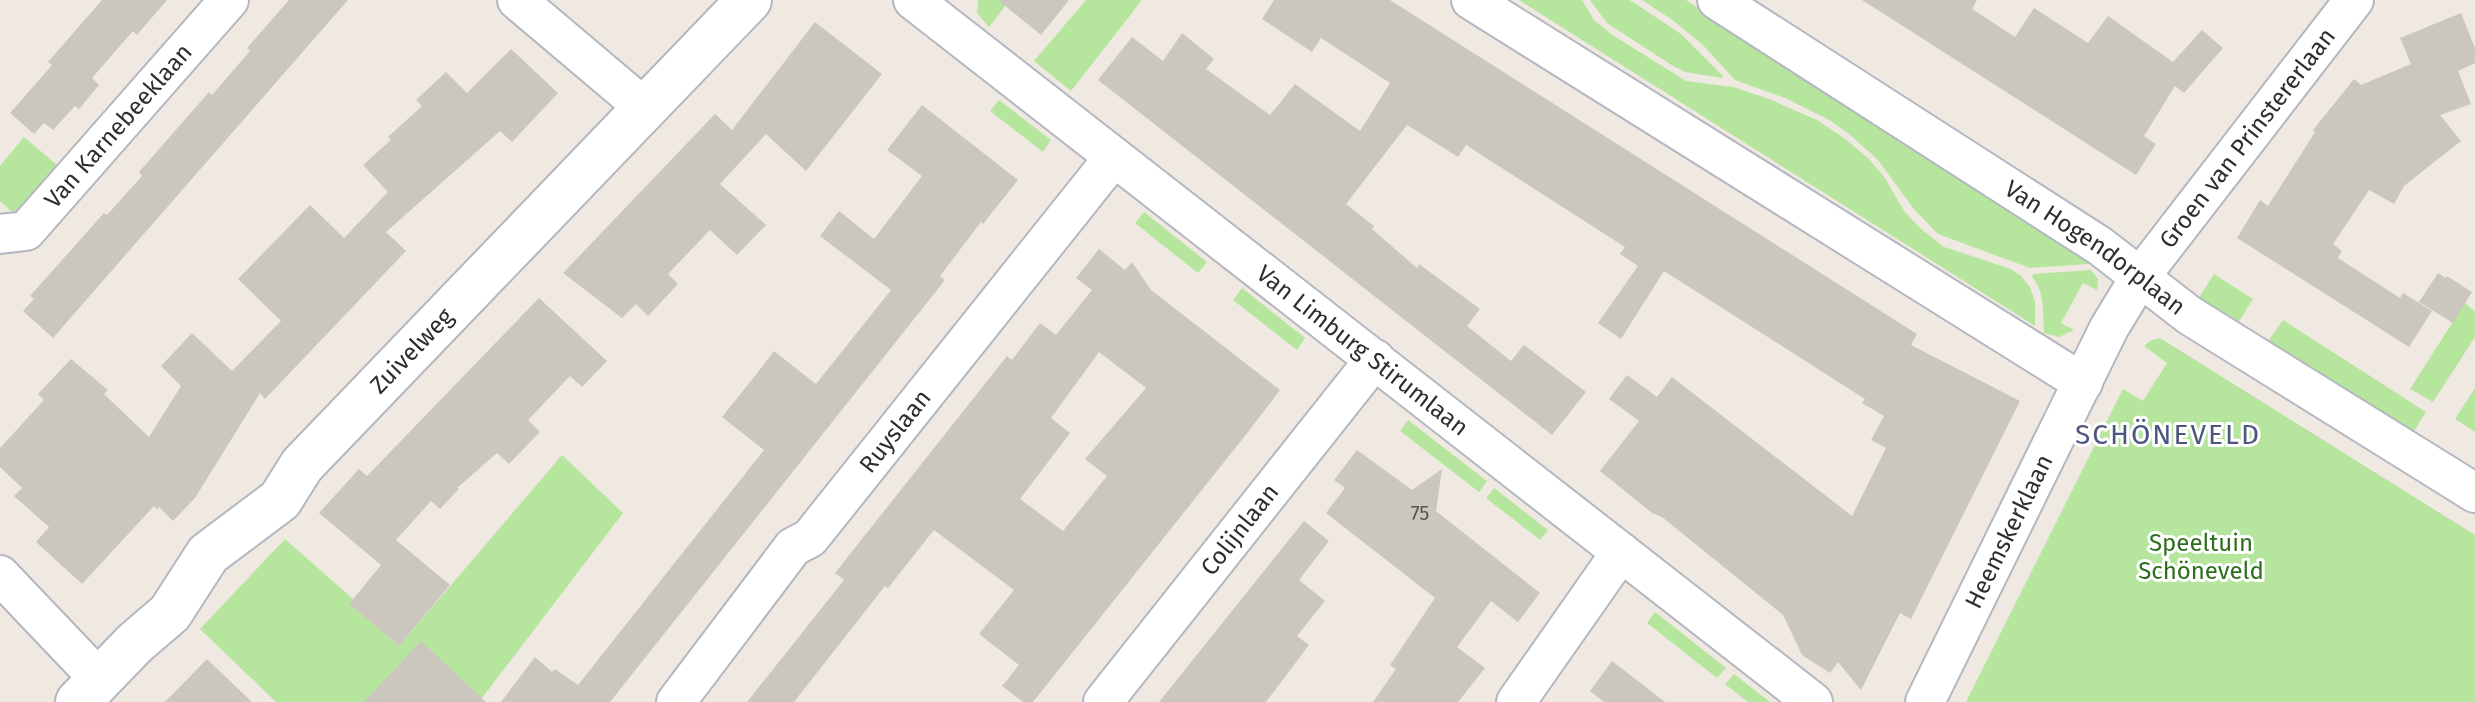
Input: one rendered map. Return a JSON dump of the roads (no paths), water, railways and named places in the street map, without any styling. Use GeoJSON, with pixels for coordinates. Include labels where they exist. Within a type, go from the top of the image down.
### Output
{"type":"FeatureCollection","features":[{"type":"Feature","properties":{"kind":"street","name":"Van Karnebeeklaan"},"geometry":{"type":"LineString","coordinates":[[0,234],[26,231],[229,0]]}},
{"type":"Feature","properties":{"kind":"street"},"geometry":{"type":"LineString","coordinates":[[517,0],[646,109]]}},
{"type":"Feature","properties":{"kind":"street","name":"Zuivelweg"},"geometry":{"type":"LineString","coordinates":[[89,691],[135,643],[170,613],[208,554],[280,500],[302,465],[749,0]]}},
{"type":"Feature","properties":{"kind":"street"},"geometry":{"type":"LineString","coordinates":[[1471,0],[2083,383]]}},
{"type":"Feature","properties":{"kind":"street","name":"Van Hogendorplaan"},"geometry":{"type":"LineString","coordinates":[[1717,0],[2100,246],[2189,315],[2475,493]]}},
{"type":"Feature","properties":{"kind":"street","name":"Groen van Prinstererlaan"},"geometry":{"type":"LineString","coordinates":[[2140,277],[2354,0]]}},
{"type":"Feature","properties":{"kind":"street","name":"Van Limburg Stirumlaan"},"geometry":{"type":"LineString","coordinates":[[932,6],[1114,157],[1813,702]]}},
{"type":"Feature","properties":{"kind":"street","name":"Ruyslaan"},"geometry":{"type":"LineString","coordinates":[[676,702],[793,547],[810,538],[1114,157]]}},
{"type":"Feature","properties":{"kind":"street","name":"Heemskerklaan"},"geometry":{"type":"LineString","coordinates":[[1925,702],[2109,328],[2140,277]]}},
{"type":"Feature","properties":{"kind":"street","name":"Colijnlaan"},"geometry":{"type":"LineString","coordinates":[[1103,702],[1375,359]]}},
{"type":"Feature","properties":{"kind":"street"},"geometry":{"type":"LineString","coordinates":[[1516,702],[1621,552]]}},
{"type":"Feature","properties":{"kind":"street"},"geometry":{"type":"LineString","coordinates":[[0,575],[89,691]]}},
{"type":"Feature","properties":{"kind":"district","name":"SCHÖNEVELD"},"geometry":{"type":"Point","coordinates":[2168,434]}},
{"type":"Feature","properties":{"kind":"park label","name":"Speeltuin Schöneveld"},"geometry":{"type":"Point","coordinates":[2201,557]}}]}
